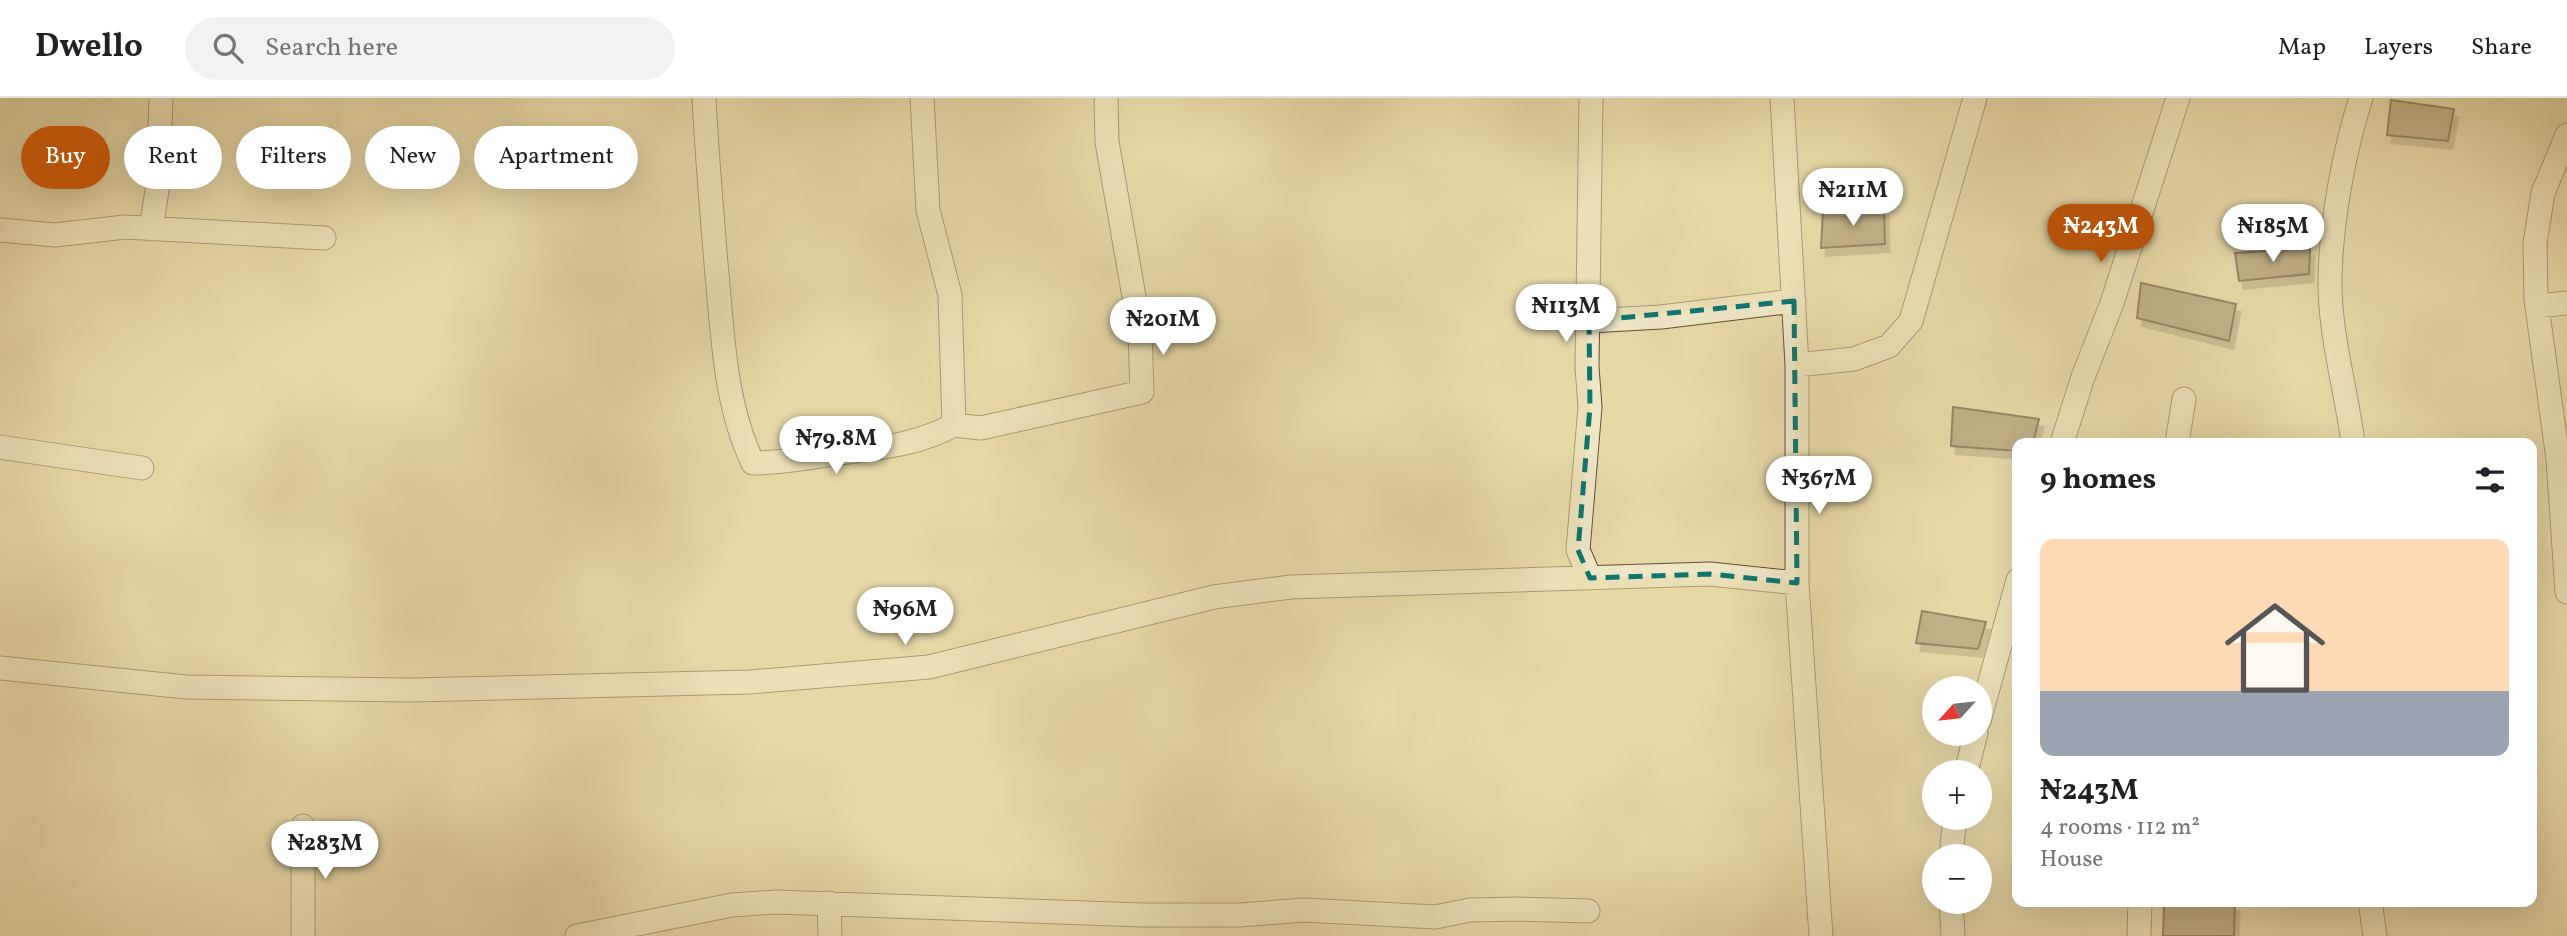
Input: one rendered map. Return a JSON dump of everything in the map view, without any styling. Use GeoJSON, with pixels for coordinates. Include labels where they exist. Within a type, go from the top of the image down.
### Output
{"type":"FeatureCollection","features":[{"type":"Feature","properties":{"kind":"street"},"geometry":{"type":"LineString","coordinates":[[151,229],[158,184],[161,98]]}},
{"type":"Feature","properties":{"kind":"street"},"geometry":{"type":"LineString","coordinates":[[705,98],[707,171],[724,352],[738,432],[753,463],[780,463],[897,446],[936,435],[954,425],[981,428],[1142,392],[1140,331],[1107,142],[1106,98]]}},
{"type":"Feature","properties":{"kind":"street"},"geometry":{"type":"LineString","coordinates":[[922,98],[928,210],[950,295],[954,425]]}},
{"type":"Feature","properties":{"kind":"street"},"geometry":{"type":"LineString","coordinates":[[1590,578],[1578,550],[1590,407],[1587,367],[1591,98]]}},
{"type":"Feature","properties":{"kind":"street"},"geometry":{"type":"LineString","coordinates":[[1782,98],[1797,365],[1797,583],[1821,936]]}},
{"type":"Feature","properties":{"kind":"street"},"geometry":{"type":"LineString","coordinates":[[1797,365],[1854,359],[1889,346],[1911,321],[1975,98]]}},
{"type":"Feature","properties":{"kind":"street"},"geometry":{"type":"LineString","coordinates":[[2064,438],[2083,377],[2112,303],[2178,98]]}},
{"type":"Feature","properties":{"kind":"street"},"geometry":{"type":"LineString","coordinates":[[2352,438],[2336,344],[2330,278],[2346,147],[2361,98]]}},
{"type":"Feature","properties":{"kind":"street"},"geometry":{"type":"LineString","coordinates":[[2567,135],[2543,193],[2535,243],[2537,306],[2558,459],[2567,592]]}},
{"type":"Feature","properties":{"kind":"street"},"geometry":{"type":"LineString","coordinates":[[0,230],[55,235],[94,233],[109,228],[151,229],[324,238]]}},
{"type":"Feature","properties":{"kind":"street"},"geometry":{"type":"LineString","coordinates":[[1589,321],[1661,317],[1794,301]]}},
{"type":"Feature","properties":{"kind":"street"},"geometry":{"type":"LineString","coordinates":[[2537,306],[2567,303]]}},
{"type":"Feature","properties":{"kind":"street"},"geometry":{"type":"LineString","coordinates":[[2178,438],[2184,399]]}},
{"type":"Feature","properties":{"kind":"street"},"geometry":{"type":"LineString","coordinates":[[0,447],[142,468]]}},
{"type":"Feature","properties":{"kind":"street"},"geometry":{"type":"LineString","coordinates":[[0,668],[187,687],[412,690],[750,682],[929,667],[1086,631],[1214,597],[1278,589],[1710,574],[1797,583]]}},
{"type":"Feature","properties":{"kind":"street"},"geometry":{"type":"LineString","coordinates":[[1991,676],[2012,602]]}},
{"type":"Feature","properties":{"kind":"street"},"geometry":{"type":"LineString","coordinates":[[303,826],[303,936]]}},
{"type":"Feature","properties":{"kind":"street"},"geometry":{"type":"LineString","coordinates":[[829,903],[830,936]]}},
{"type":"Feature","properties":{"kind":"street"},"geometry":{"type":"LineString","coordinates":[[577,936],[732,905],[829,903],[1156,915],[1240,915],[1304,910],[1435,917],[1494,909],[1588,911]]}},
{"type":"Feature","properties":{"kind":"street"},"geometry":{"type":"LineString","coordinates":[[2139,936],[2140,907]]}},
{"type":"Feature","properties":{"kind":"street"},"geometry":{"type":"LineString","coordinates":[[2371,907],[2375,936]]}},
{"type":"Feature","properties":{"kind":"street"},"geometry":{"type":"LineString","coordinates":[[1952,914],[1953,936]]}},
{"type":"Feature","properties":{"kind":"highlighted area"},"geometry":{"type":"Polygon","coordinates":[[[1794,301],[1797,583],[1710,574],[1590,578],[1578,550],[1590,407],[1589,321],[1794,301]]]}},
{"type":"Feature","properties":{"kind":"building"},"geometry":{"type":"Polygon","coordinates":[[[2391,100],[2454,109],[2448,141],[2387,135],[2391,100]]]}},
{"type":"Feature","properties":{"kind":"building"},"geometry":{"type":"Polygon","coordinates":[[[1884,208],[1885,244],[1821,248],[1823,210],[1884,208]]]}},
{"type":"Feature","properties":{"kind":"building"},"geometry":{"type":"Polygon","coordinates":[[[2310,248],[2309,274],[2239,281],[2235,253],[2310,248]]]}},
{"type":"Feature","properties":{"kind":"building"},"geometry":{"type":"Polygon","coordinates":[[[2141,283],[2236,304],[2229,341],[2137,318],[2141,283]]]}},
{"type":"Feature","properties":{"kind":"building"},"geometry":{"type":"Polygon","coordinates":[[[1953,407],[2039,419],[2034,438],[2012,438],[2012,451],[1951,446],[1953,407]]]}},
{"type":"Feature","properties":{"kind":"building"},"geometry":{"type":"Polygon","coordinates":[[[1922,611],[1986,622],[1978,649],[1916,643],[1922,611]]]}},
{"type":"Feature","properties":{"kind":"building"},"geometry":{"type":"Polygon","coordinates":[[[2164,907],[2235,907],[2234,936],[2163,936],[2164,907]]]}}]}
